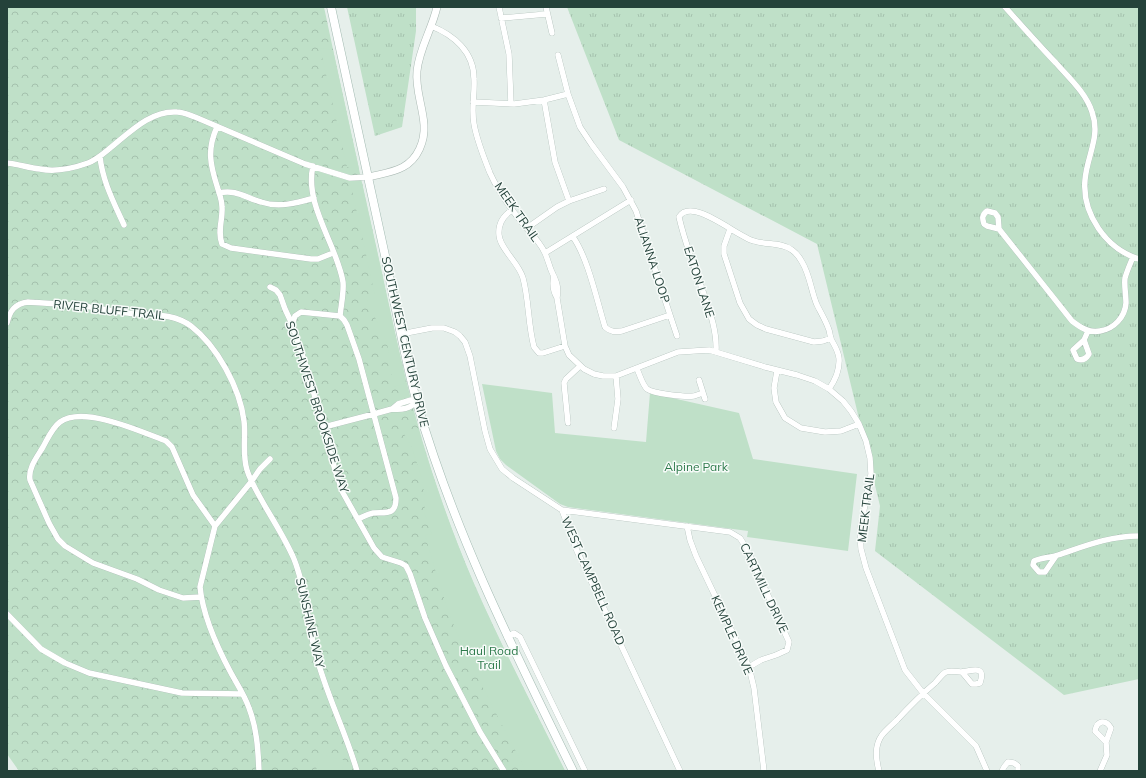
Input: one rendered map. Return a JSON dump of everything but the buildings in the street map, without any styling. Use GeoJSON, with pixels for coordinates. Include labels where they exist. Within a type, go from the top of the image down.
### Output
{"type":"FeatureCollection","features":[{"type":"Feature","properties":{"kind":"main road","name":"SOUTHWEST CENTURY DRIVE"},"geometry":{"type":"LineString","coordinates":[[331,7],[401,334],[417,401],[453,511],[484,586],[573,771]]}},
{"type":"Feature","properties":{"kind":"street"},"geometry":{"type":"LineString","coordinates":[[7,163],[42,170],[79,166],[91,162],[136,127],[154,117],[164,113],[177,112],[187,114],[294,160],[350,178],[368,177],[388,173],[403,167],[412,160],[420,149],[423,139],[424,125],[418,91],[417,71],[420,56],[437,7]]}},
{"type":"Feature","properties":{"kind":"street"},"geometry":{"type":"LineString","coordinates":[[499,7],[509,54],[511,104]]}},
{"type":"Feature","properties":{"kind":"street"},"geometry":{"type":"LineString","coordinates":[[546,7],[546,14],[552,33]]}},
{"type":"Feature","properties":{"kind":"street"},"geometry":{"type":"LineString","coordinates":[[999,229],[1072,321],[1088,331],[1094,332],[1103,331],[1114,325],[1120,319],[1126,305],[1125,278],[1136,258],[1121,251],[1104,237],[1090,210],[1085,191],[1085,180],[1096,132],[1093,112],[1072,81],[1005,7]]}},
{"type":"Feature","properties":{"kind":"street"},"geometry":{"type":"LineString","coordinates":[[501,18],[546,14]]}},
{"type":"Feature","properties":{"kind":"street","name":"MEEK TRAIL"},"geometry":{"type":"LineString","coordinates":[[431,26],[446,32],[458,41],[466,51],[472,64],[474,71],[474,124],[480,148],[491,175],[512,210],[536,239],[545,253],[554,276],[552,282],[557,298],[565,346],[569,355],[584,370],[603,376],[616,376],[678,352],[698,350],[716,351],[777,371],[797,375],[815,381],[843,401],[851,411],[859,424],[866,441],[870,458],[871,474],[860,530],[861,549],[866,568],[905,670],[924,693],[976,746],[987,771]]}},
{"type":"Feature","properties":{"kind":"street","name":"ALIANNA LOOP"},"geometry":{"type":"LineString","coordinates":[[558,55],[568,94],[580,127],[623,187],[636,211],[670,315],[622,331],[609,331],[605,327],[584,258],[573,237]]}},
{"type":"Feature","properties":{"kind":"street"},"geometry":{"type":"LineString","coordinates":[[473,102],[511,104],[544,100],[568,94]]}},
{"type":"Feature","properties":{"kind":"street"},"geometry":{"type":"LineString","coordinates":[[544,100],[555,162],[569,201]]}},
{"type":"Feature","properties":{"kind":"street"},"geometry":{"type":"LineString","coordinates":[[217,127],[212,138],[210,152],[212,170],[223,208],[220,238],[222,244],[226,247],[304,259],[318,259],[333,253]]}},
{"type":"Feature","properties":{"kind":"street"},"geometry":{"type":"LineString","coordinates":[[100,156],[100,165],[124,225]]}},
{"type":"Feature","properties":{"kind":"street"},"geometry":{"type":"LineString","coordinates":[[313,166],[311,180],[314,198],[343,283],[340,316]]}},
{"type":"Feature","properties":{"kind":"street"},"geometry":{"type":"LineString","coordinates":[[527,228],[557,207],[569,201],[604,189]]}},
{"type":"Feature","properties":{"kind":"street"},"geometry":{"type":"LineString","coordinates":[[219,193],[227,191],[239,193],[262,203],[278,205],[296,203],[314,198]]}},
{"type":"Feature","properties":{"kind":"street"},"geometry":{"type":"LineString","coordinates":[[545,253],[631,200]]}},
{"type":"Feature","properties":{"kind":"street"},"geometry":{"type":"LineString","coordinates":[[512,210],[500,223],[499,239],[523,278],[534,347],[539,353],[543,354],[565,346]]}},
{"type":"Feature","properties":{"kind":"street","name":"EATON LANE"},"geometry":{"type":"LineString","coordinates":[[716,351],[716,337],[707,305],[683,236],[679,217],[684,212],[692,210],[698,211],[730,229]]}},
{"type":"Feature","properties":{"kind":"street"},"geometry":{"type":"LineString","coordinates":[[828,389],[833,383],[838,372],[839,356],[831,338],[829,329],[817,304],[806,270],[797,255],[792,250],[785,247],[754,241],[730,229],[724,246],[724,254],[740,303],[749,319],[766,329],[814,342],[831,338]]}},
{"type":"Feature","properties":{"kind":"street","name":"SOUTHWEST BROOKSIDE WAY"},"geometry":{"type":"LineString","coordinates":[[270,287],[276,290],[280,295],[284,309],[292,324],[308,372],[339,482],[351,508],[374,548],[382,557],[406,566],[425,618],[446,666],[480,732],[504,771]]}},
{"type":"Feature","properties":{"kind":"street","name":"RIVER BLUFF TRAIL"},"geometry":{"type":"LineString","coordinates":[[7,323],[9,314],[14,307],[20,303],[28,302],[83,306],[129,313],[163,315],[174,317],[190,326],[198,332],[210,347],[229,375],[234,386],[244,420],[246,469],[251,482]]}},
{"type":"Feature","properties":{"kind":"street"},"geometry":{"type":"LineString","coordinates":[[292,324],[295,316],[301,312],[340,316],[344,320],[352,336],[396,498],[394,510],[390,512],[373,513],[358,519]]}},
{"type":"Feature","properties":{"kind":"street"},"geometry":{"type":"LineString","coordinates":[[670,315],[677,336]]}},
{"type":"Feature","properties":{"kind":"street","name":"WEST CAMPBELL ROAD"},"geometry":{"type":"LineString","coordinates":[[401,334],[432,328],[444,328],[455,332],[465,342],[470,356],[490,449],[502,469],[513,478],[562,510],[577,551],[680,771]]}},
{"type":"Feature","properties":{"kind":"street"},"geometry":{"type":"LineString","coordinates":[[1084,340],[1088,331]]}},
{"type":"Feature","properties":{"kind":"street"},"geometry":{"type":"LineString","coordinates":[[568,423],[564,383],[566,379],[580,366]]}},
{"type":"Feature","properties":{"kind":"street"},"geometry":{"type":"LineString","coordinates":[[637,369],[642,382],[653,392],[685,396],[704,396],[699,380]]}},
{"type":"Feature","properties":{"kind":"street"},"geometry":{"type":"LineString","coordinates":[[777,371],[774,388],[776,402],[785,418],[801,428],[825,432],[841,431],[859,424]]}},
{"type":"Feature","properties":{"kind":"street"},"geometry":{"type":"LineString","coordinates":[[614,428],[618,399],[616,376]]}},
{"type":"Feature","properties":{"kind":"street"},"geometry":{"type":"LineString","coordinates":[[324,427],[392,409],[400,410],[412,406],[417,401]]}},
{"type":"Feature","properties":{"kind":"street"},"geometry":{"type":"LineString","coordinates":[[201,597],[183,598],[159,590],[137,579],[93,563],[65,546],[58,539],[49,523],[30,480],[32,466],[53,429],[60,421],[78,417],[102,418],[166,441],[172,447],[188,486],[215,526]]}},
{"type":"Feature","properties":{"kind":"street"},"geometry":{"type":"LineString","coordinates":[[258,771],[258,743],[249,706],[216,644],[201,597],[200,587],[215,526],[270,458]]}},
{"type":"Feature","properties":{"kind":"street","name":"SUNSHINE WAY"},"geometry":{"type":"LineString","coordinates":[[251,482],[289,548],[299,572],[315,650],[321,670],[350,746],[357,771]]}},
{"type":"Feature","properties":{"kind":"street"},"geometry":{"type":"LineString","coordinates":[[562,510],[687,526]]}},
{"type":"Feature","properties":{"kind":"street","name":"KEMPLE DRIVE"},"geometry":{"type":"LineString","coordinates":[[687,526],[696,556],[749,668],[754,688],[764,771]]}},
{"type":"Feature","properties":{"kind":"street","name":"CARTMILL DRIVE"},"geometry":{"type":"LineString","coordinates":[[687,526],[730,532],[740,538],[747,549],[788,638],[789,647],[787,650],[776,656],[761,660],[749,668]]}},
{"type":"Feature","properties":{"kind":"street"},"geometry":{"type":"LineString","coordinates":[[1056,556],[1078,547],[1110,539],[1139,536]]}},
{"type":"Feature","properties":{"kind":"street"},"geometry":{"type":"LineString","coordinates":[[7,614],[41,649],[65,663],[89,673],[182,693],[242,694]]}},
{"type":"Feature","properties":{"kind":"street"},"geometry":{"type":"LineString","coordinates":[[508,637],[514,633],[520,637],[585,771]]}},
{"type":"Feature","properties":{"kind":"street"},"geometry":{"type":"LineString","coordinates":[[879,771],[876,759],[877,748],[882,736],[946,672],[956,670],[962,672]]}},
{"type":"Feature","properties":{"kind":"street"},"geometry":{"type":"LineString","coordinates":[[1100,771],[1107,755],[1106,742]]}},
{"type":"Feature","properties":{"kind":"street"},"geometry":{"type":"LineString","coordinates":[[1002,771],[1008,762],[1014,763],[1018,766],[1018,771]]}},
{"type":"Feature","properties":{"kind":"green space"},"geometry":{"type":"Polygon","coordinates":[[[7,7],[324,7],[400,353],[414,412],[431,470],[468,569],[498,637],[565,771],[19,771],[7,754],[7,7]]]}},
{"type":"Feature","properties":{"kind":"green space"},"geometry":{"type":"Polygon","coordinates":[[[347,7],[416,7],[416,31],[402,127],[375,136],[347,7]]]}},
{"type":"Feature","properties":{"kind":"green space"},"geometry":{"type":"Polygon","coordinates":[[[567,7],[1139,7],[1139,679],[1064,695],[875,551],[880,506],[817,244],[619,140],[567,7]]]}},
{"type":"Feature","properties":{"kind":"green space"},"geometry":{"type":"Polygon","coordinates":[[[320,48],[333,50],[359,169],[347,167],[320,48]]]}},
{"type":"Feature","properties":{"kind":"green space"},"geometry":{"type":"Polygon","coordinates":[[[350,181],[362,183],[406,383],[393,387],[387,343],[366,296],[375,296],[350,181]]]}},
{"type":"Feature","properties":{"kind":"green space","name":"Alpine Park"},"geometry":{"type":"Polygon","coordinates":[[[482,384],[552,393],[555,433],[646,442],[650,393],[739,413],[753,459],[857,474],[848,551],[747,537],[748,531],[568,507],[560,504],[500,459],[496,451],[482,384]]]}},
{"type":"Feature","properties":{"kind":"green space","name":"Haul Road Trail"},"geometry":{"type":"Polygon","coordinates":[[[418,428],[430,467],[473,582],[506,653],[565,771],[526,771],[480,682],[455,628],[425,535],[432,534],[425,515],[424,492],[421,476],[412,448],[403,432],[418,428]]]}},
{"type":"Feature","properties":{"kind":"green space"},"geometry":{"type":"Polygon","coordinates":[[[319,754],[344,760],[342,771],[316,771],[319,754]]]}}]}
